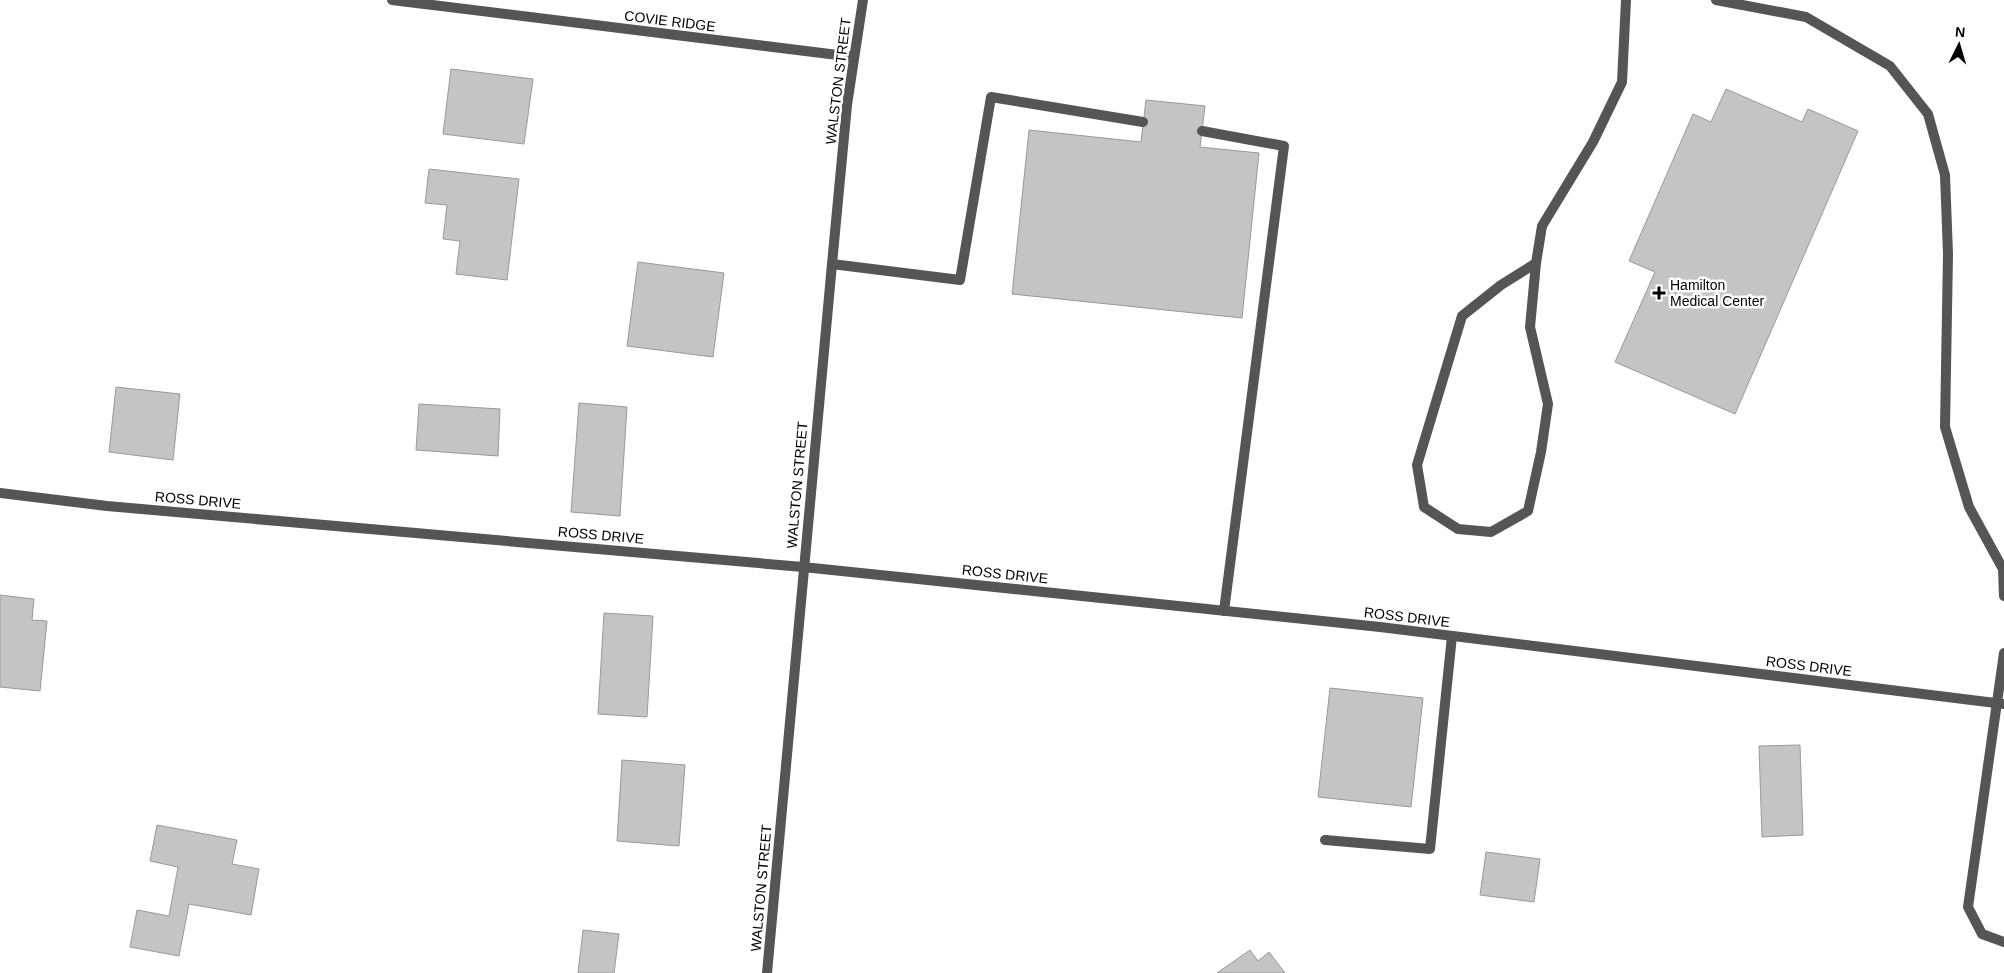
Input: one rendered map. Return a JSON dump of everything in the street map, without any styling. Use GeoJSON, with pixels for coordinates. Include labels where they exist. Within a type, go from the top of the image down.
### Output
{"type":"FeatureCollection","features":[{"type":"Feature","properties":{"kind":"street","name":"COVIE RIDGE"},"geometry":{"type":"LineString","coordinates":[[392,0],[854,57]]}},
{"type":"Feature","properties":{"kind":"street","name":"WALSTON STREET"},"geometry":{"type":"LineString","coordinates":[[767,973],[832,264],[854,57],[863,0]]}},
{"type":"Feature","properties":{"kind":"street"},"geometry":{"type":"LineString","coordinates":[[1536,263],[1501,285],[1462,316],[1417,465],[1424,507],[1458,530],[1491,532],[1528,511],[1541,452],[1548,404],[1530,327],[1536,263],[1542,226],[1593,142],[1622,82],[1626,0]]}},
{"type":"Feature","properties":{"kind":"street"},"geometry":{"type":"LineString","coordinates":[[1716,0],[1806,17],[1890,66],[1928,114],[1945,175],[1948,254],[1945,427],[1970,507],[2002,569],[2004,596]]}},
{"type":"Feature","properties":{"kind":"street"},"geometry":{"type":"LineString","coordinates":[[832,264],[960,280],[991,97],[1143,122]]}},
{"type":"Feature","properties":{"kind":"street"},"geometry":{"type":"LineString","coordinates":[[1202,131],[1284,146],[1224,611]]}},
{"type":"Feature","properties":{"kind":"street","name":"ROSS DRIVE"},"geometry":{"type":"LineString","coordinates":[[0,493],[107,506],[803,567],[1224,611],[1452,636],[2000,704]]}},
{"type":"Feature","properties":{"kind":"street"},"geometry":{"type":"LineString","coordinates":[[1325,840],[1430,850],[1452,636]]}},
{"type":"Feature","properties":{"kind":"street"},"geometry":{"type":"LineString","coordinates":[[2004,652],[2000,704],[1968,907],[1982,934],[2004,942]]}},
{"type":"Feature","properties":{"kind":"building"},"geometry":{"type":"Polygon","coordinates":[[[451,69],[533,79],[524,144],[443,134],[451,69]]]}},
{"type":"Feature","properties":{"kind":"building"},"geometry":{"type":"Polygon","coordinates":[[[1726,89],[1802,122],[1808,109],[1858,131],[1735,414],[1615,362],[1655,272],[1629,261],[1693,114],[1711,122],[1726,89]]]}},
{"type":"Feature","properties":{"kind":"building"},"geometry":{"type":"Polygon","coordinates":[[[1146,100],[1205,106],[1200,147],[1259,153],[1242,318],[1012,294],[1029,130],[1141,142],[1146,100]]]}},
{"type":"Feature","properties":{"kind":"building"},"geometry":{"type":"Polygon","coordinates":[[[429,169],[519,179],[507,280],[456,274],[460,241],[443,239],[447,205],[425,203],[429,169]]]}},
{"type":"Feature","properties":{"kind":"building"},"geometry":{"type":"Polygon","coordinates":[[[638,262],[724,273],[713,357],[627,346],[638,262]]]}},
{"type":"Feature","properties":{"kind":"building"},"geometry":{"type":"Polygon","coordinates":[[[116,387],[180,394],[173,460],[109,452],[116,387]]]}},
{"type":"Feature","properties":{"kind":"building"},"geometry":{"type":"Polygon","coordinates":[[[579,403],[627,407],[620,516],[571,512],[579,403]]]}},
{"type":"Feature","properties":{"kind":"building"},"geometry":{"type":"Polygon","coordinates":[[[419,404],[500,409],[498,456],[416,450],[419,404]]]}},
{"type":"Feature","properties":{"kind":"building"},"geometry":{"type":"Polygon","coordinates":[[[0,595],[34,599],[32,620],[47,621],[40,691],[0,687],[0,595]]]}},
{"type":"Feature","properties":{"kind":"building"},"geometry":{"type":"Polygon","coordinates":[[[604,613],[653,616],[647,717],[598,714],[604,613]]]}},
{"type":"Feature","properties":{"kind":"building"},"geometry":{"type":"Polygon","coordinates":[[[1330,688],[1423,698],[1411,807],[1318,797],[1330,688]]]}},
{"type":"Feature","properties":{"kind":"building"},"geometry":{"type":"Polygon","coordinates":[[[1800,745],[1803,835],[1762,837],[1759,746],[1800,745]]]}},
{"type":"Feature","properties":{"kind":"building"},"geometry":{"type":"Polygon","coordinates":[[[622,760],[685,765],[679,846],[617,841],[622,760]]]}},
{"type":"Feature","properties":{"kind":"building"},"geometry":{"type":"Polygon","coordinates":[[[157,825],[237,840],[232,864],[259,869],[251,915],[189,904],[179,956],[130,947],[137,910],[169,916],[178,867],[150,861],[157,825]]]}},
{"type":"Feature","properties":{"kind":"building"},"geometry":{"type":"Polygon","coordinates":[[[1486,852],[1540,859],[1534,902],[1480,895],[1486,852]]]}},
{"type":"Feature","properties":{"kind":"building"},"geometry":{"type":"Polygon","coordinates":[[[583,930],[619,934],[614,973],[578,973],[583,930]]]}},
{"type":"Feature","properties":{"kind":"building"},"geometry":{"type":"Polygon","coordinates":[[[1250,950],[1258,961],[1269,952],[1285,973],[1217,973],[1250,950]]]}},
{"type":"Feature","properties":{"kind":"place","name":"Hamilton Medical Center"},"geometry":{"type":"Point","coordinates":[1659,293]}}]}
